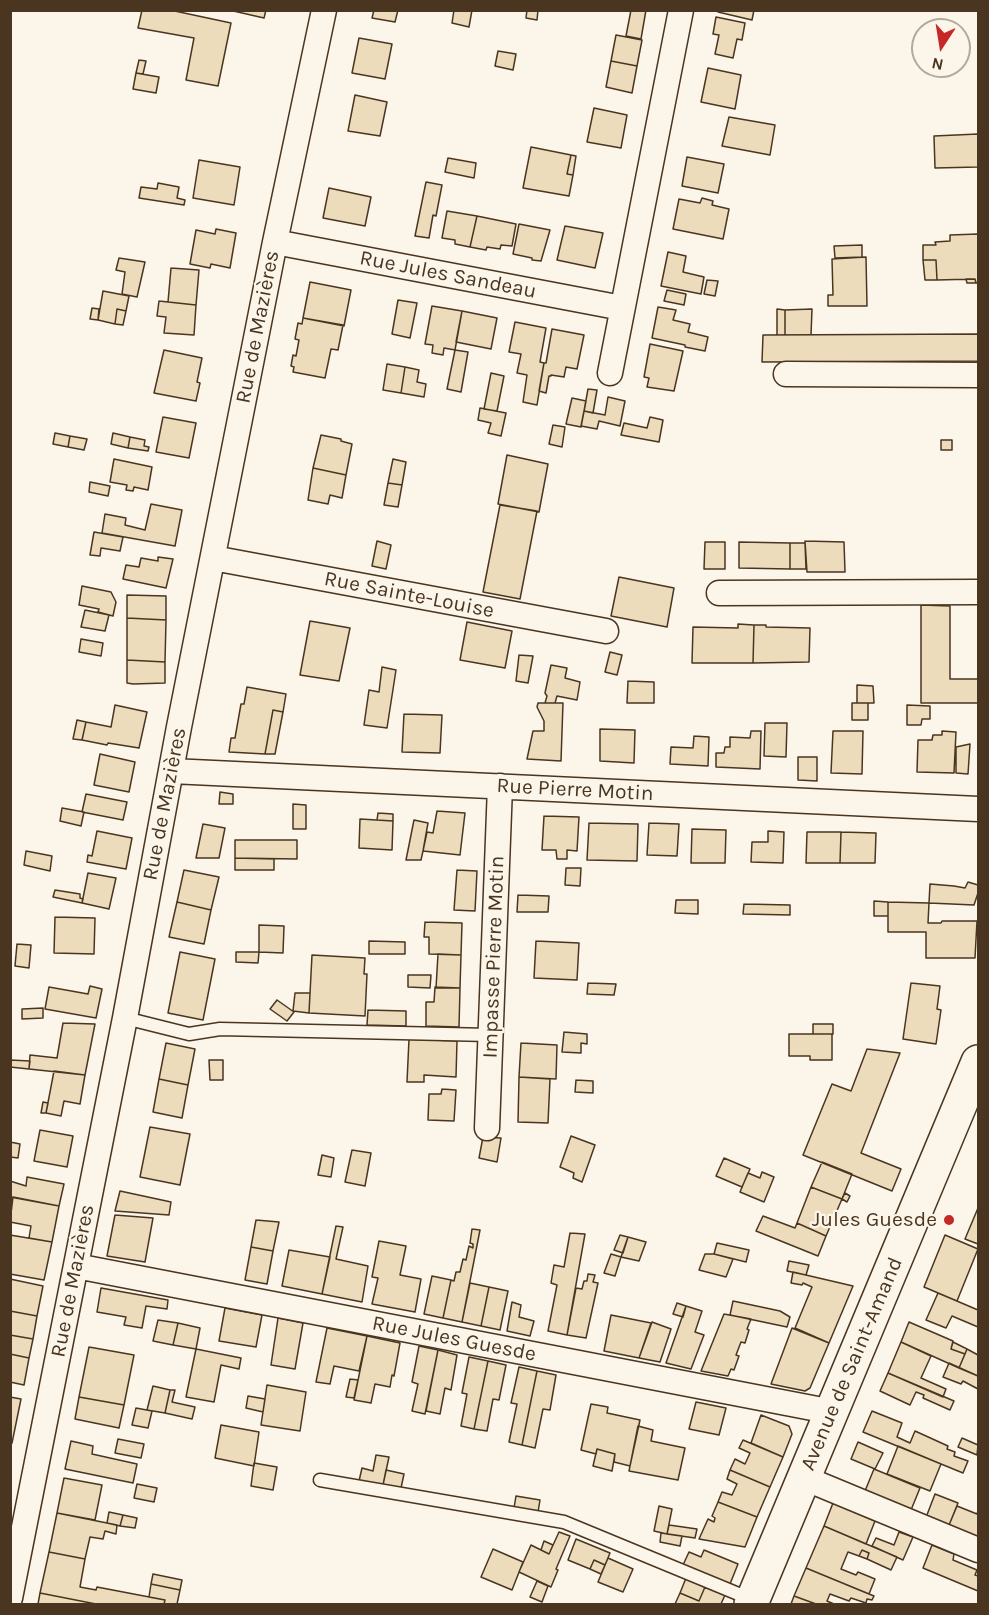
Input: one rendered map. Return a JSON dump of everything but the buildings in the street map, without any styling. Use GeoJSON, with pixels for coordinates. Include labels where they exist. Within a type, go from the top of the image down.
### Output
{"type":"FeatureCollection","features":[{"type":"Feature","properties":{"kind":"main road","name":"Avenue de Saint-Amand"},"geometry":{"type":"LineString","coordinates":[[752,1602],[978,1062]]}},
{"type":"Feature","properties":{"kind":"street","name":"Rue de Mazières"},"geometry":{"type":"LineString","coordinates":[[10,1598],[126,1018],[171,771],[275,242],[324,10]]}},
{"type":"Feature","properties":{"kind":"street"},"geometry":{"type":"LineString","coordinates":[[610,373],[681,10]]}},
{"type":"Feature","properties":{"kind":"street","name":"Rue Jules Sandeau"},"geometry":{"type":"LineString","coordinates":[[275,242],[621,308]]}},
{"type":"Feature","properties":{"kind":"street"},"geometry":{"type":"LineString","coordinates":[[786,374],[978,375]]}},
{"type":"Feature","properties":{"kind":"street","name":"Rue Sainte-Louise"},"geometry":{"type":"LineString","coordinates":[[213,558],[606,631]]}},
{"type":"Feature","properties":{"kind":"street"},"geometry":{"type":"LineString","coordinates":[[718,593],[978,592]]}},
{"type":"Feature","properties":{"kind":"street","name":"Rue Pierre Motin"},"geometry":{"type":"LineString","coordinates":[[171,771],[978,809]]}},
{"type":"Feature","properties":{"kind":"street","name":"Impasse Pierre Motin"},"geometry":{"type":"LineString","coordinates":[[487,1128],[500,786]]}},
{"type":"Feature","properties":{"kind":"street","name":"Rue Jules Guesde"},"geometry":{"type":"LineString","coordinates":[[76,1266],[833,1412]]}},
{"type":"Feature","properties":{"kind":"street"},"geometry":{"type":"LineString","coordinates":[[804,1478],[978,1550]]}},
{"type":"Feature","properties":{"kind":"lane"},"geometry":{"type":"LineString","coordinates":[[126,1018],[189,1034],[220,1029],[490,1035]]}},
{"type":"Feature","properties":{"kind":"lane","name":"Avenue de Saint-Amand"},"geometry":{"type":"LineString","coordinates":[[320,1479],[564,1522],[752,1602]]}},
{"type":"Feature","properties":{"kind":"place","name":"Jules Guesde"},"geometry":{"type":"Point","coordinates":[949,1220]}}]}
